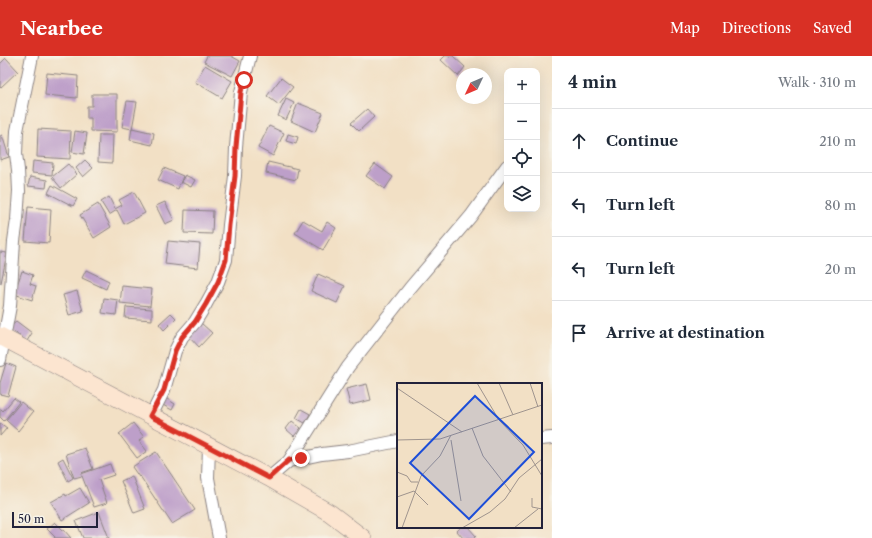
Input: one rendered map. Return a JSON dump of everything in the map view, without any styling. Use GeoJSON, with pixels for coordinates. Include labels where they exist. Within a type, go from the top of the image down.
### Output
{"type":"FeatureCollection","features":[{"type":"Feature","properties":{"kind":"street"},"geometry":{"type":"LineString","coordinates":[[0,360],[2,337],[10,306],[14,241],[17,220],[19,191],[16,154],[17,131],[32,56]]}},
{"type":"Feature","properties":{"kind":"street"},"geometry":{"type":"LineString","coordinates":[[150,416],[164,390],[175,351],[182,337],[195,322],[206,304],[218,282],[226,260],[235,176],[241,92],[250,56]]}},
{"type":"Feature","properties":{"kind":"street"},"geometry":{"type":"LineString","coordinates":[[269,478],[289,460],[348,367],[410,288],[471,216],[504,170]]}},
{"type":"Feature","properties":{"kind":"street"},"geometry":{"type":"LineString","coordinates":[[2,337],[269,478],[330,512],[363,538]]}},
{"type":"Feature","properties":{"kind":"street"},"geometry":{"type":"LineString","coordinates":[[542,439],[552,438]]}},
{"type":"Feature","properties":{"kind":"street"},"geometry":{"type":"LineString","coordinates":[[289,460],[348,451],[397,441]]}},
{"type":"Feature","properties":{"kind":"street"},"geometry":{"type":"LineString","coordinates":[[209,447],[208,478],[219,538]]}},
{"type":"Feature","properties":{"kind":"building"},"geometry":{"type":"Polygon","coordinates":[[[207,56],[231,56],[240,61],[232,76],[204,62],[207,56]]]}},
{"type":"Feature","properties":{"kind":"building"},"geometry":{"type":"Polygon","coordinates":[[[445,56],[453,56],[465,67],[456,68],[456,74],[441,60],[445,56]]]}},
{"type":"Feature","properties":{"kind":"building"},"geometry":{"type":"Polygon","coordinates":[[[6,58],[18,71],[0,88],[0,64],[6,58]]]}},
{"type":"Feature","properties":{"kind":"building"},"geometry":{"type":"Polygon","coordinates":[[[205,65],[232,81],[222,98],[195,82],[205,65]]]}},
{"type":"Feature","properties":{"kind":"building"},"geometry":{"type":"Polygon","coordinates":[[[47,73],[78,76],[77,98],[45,95],[47,73]]]}},
{"type":"Feature","properties":{"kind":"building"},"geometry":{"type":"Polygon","coordinates":[[[281,78],[293,87],[279,105],[267,96],[281,78]]]}},
{"type":"Feature","properties":{"kind":"building"},"geometry":{"type":"Polygon","coordinates":[[[92,94],[117,94],[117,132],[91,131],[91,118],[87,118],[87,106],[92,106],[92,94]]]}},
{"type":"Feature","properties":{"kind":"building"},"geometry":{"type":"Polygon","coordinates":[[[286,99],[294,103],[286,120],[278,116],[286,99]]]}},
{"type":"Feature","properties":{"kind":"building"},"geometry":{"type":"Polygon","coordinates":[[[127,101],[137,102],[132,129],[122,127],[127,101]]]}},
{"type":"Feature","properties":{"kind":"building"},"geometry":{"type":"Polygon","coordinates":[[[298,103],[323,113],[315,132],[291,121],[298,103]]]}},
{"type":"Feature","properties":{"kind":"building"},"geometry":{"type":"Polygon","coordinates":[[[367,109],[374,117],[359,131],[351,123],[367,109]]]}},
{"type":"Feature","properties":{"kind":"building"},"geometry":{"type":"Polygon","coordinates":[[[269,126],[284,133],[273,156],[258,148],[269,126]]]}},
{"type":"Feature","properties":{"kind":"building"},"geometry":{"type":"Polygon","coordinates":[[[132,128],[154,133],[152,145],[130,140],[132,128]]]}},
{"type":"Feature","properties":{"kind":"building"},"geometry":{"type":"Polygon","coordinates":[[[38,129],[71,131],[70,159],[37,157],[38,129]]]}},
{"type":"Feature","properties":{"kind":"building"},"geometry":{"type":"Polygon","coordinates":[[[75,131],[87,133],[84,154],[72,152],[75,131]]]}},
{"type":"Feature","properties":{"kind":"building"},"geometry":{"type":"Polygon","coordinates":[[[288,134],[298,137],[296,144],[286,141],[288,134]]]}},
{"type":"Feature","properties":{"kind":"building"},"geometry":{"type":"Polygon","coordinates":[[[2,135],[9,157],[0,160],[0,136],[2,135]]]}},
{"type":"Feature","properties":{"kind":"building"},"geometry":{"type":"Polygon","coordinates":[[[99,135],[113,135],[112,163],[98,162],[99,135]]]}},
{"type":"Feature","properties":{"kind":"building"},"geometry":{"type":"Polygon","coordinates":[[[85,160],[93,168],[83,177],[76,168],[85,160]]]}},
{"type":"Feature","properties":{"kind":"building"},"geometry":{"type":"Polygon","coordinates":[[[33,161],[53,163],[52,175],[32,173],[33,161]]]}},
{"type":"Feature","properties":{"kind":"building"},"geometry":{"type":"Polygon","coordinates":[[[268,162],[298,169],[296,180],[266,173],[268,162]]]}},
{"type":"Feature","properties":{"kind":"building"},"geometry":{"type":"Polygon","coordinates":[[[68,164],[77,174],[61,188],[52,177],[68,164]]]}},
{"type":"Feature","properties":{"kind":"building"},"geometry":{"type":"Polygon","coordinates":[[[375,164],[393,177],[385,189],[366,176],[375,164]]]}},
{"type":"Feature","properties":{"kind":"building"},"geometry":{"type":"Polygon","coordinates":[[[164,168],[183,176],[178,189],[158,180],[164,168]]]}},
{"type":"Feature","properties":{"kind":"building"},"geometry":{"type":"Polygon","coordinates":[[[185,175],[195,180],[191,187],[181,182],[185,175]]]}},
{"type":"Feature","properties":{"kind":"building"},"geometry":{"type":"Polygon","coordinates":[[[30,177],[47,180],[46,188],[28,186],[30,177]]]}},
{"type":"Feature","properties":{"kind":"building"},"geometry":{"type":"Polygon","coordinates":[[[52,185],[77,199],[73,206],[48,193],[52,185]]]}},
{"type":"Feature","properties":{"kind":"building"},"geometry":{"type":"Polygon","coordinates":[[[134,192],[145,213],[124,224],[117,210],[109,215],[101,202],[109,197],[115,209],[122,205],[119,200],[134,192]]]}},
{"type":"Feature","properties":{"kind":"building"},"geometry":{"type":"Polygon","coordinates":[[[165,202],[174,220],[165,224],[156,206],[165,202]]]}},
{"type":"Feature","properties":{"kind":"building"},"geometry":{"type":"Polygon","coordinates":[[[98,204],[111,227],[94,238],[80,215],[98,204]]]}},
{"type":"Feature","properties":{"kind":"building"},"geometry":{"type":"Polygon","coordinates":[[[28,207],[51,209],[49,243],[25,241],[28,207]]]}},
{"type":"Feature","properties":{"kind":"building"},"geometry":{"type":"Polygon","coordinates":[[[185,210],[213,211],[212,234],[184,233],[185,210]]]}},
{"type":"Feature","properties":{"kind":"building"},"geometry":{"type":"Polygon","coordinates":[[[303,220],[322,231],[327,222],[336,228],[323,250],[295,233],[303,220]]]}},
{"type":"Feature","properties":{"kind":"building"},"geometry":{"type":"Polygon","coordinates":[[[168,241],[200,244],[198,268],[165,264],[168,241]]]}},
{"type":"Feature","properties":{"kind":"building"},"geometry":{"type":"Polygon","coordinates":[[[0,252],[7,253],[1,283],[0,283],[0,252]]]}},
{"type":"Feature","properties":{"kind":"building"},"geometry":{"type":"Polygon","coordinates":[[[86,270],[109,281],[106,289],[82,278],[86,270]]]}},
{"type":"Feature","properties":{"kind":"building"},"geometry":{"type":"Polygon","coordinates":[[[22,271],[33,275],[30,284],[36,286],[32,300],[14,294],[22,271]]]}},
{"type":"Feature","properties":{"kind":"building"},"geometry":{"type":"Polygon","coordinates":[[[318,274],[345,286],[337,303],[311,291],[318,274]]]}},
{"type":"Feature","properties":{"kind":"building"},"geometry":{"type":"Polygon","coordinates":[[[122,286],[152,289],[150,306],[120,303],[122,286]]]}},
{"type":"Feature","properties":{"kind":"building"},"geometry":{"type":"Polygon","coordinates":[[[77,291],[83,311],[69,315],[63,295],[77,291]]]}},
{"type":"Feature","properties":{"kind":"building"},"geometry":{"type":"Polygon","coordinates":[[[104,298],[118,300],[116,315],[102,313],[104,298]]]}},
{"type":"Feature","properties":{"kind":"building"},"geometry":{"type":"Polygon","coordinates":[[[126,307],[152,309],[152,320],[125,318],[126,307]]]}},
{"type":"Feature","properties":{"kind":"building"},"geometry":{"type":"Polygon","coordinates":[[[171,313],[176,318],[164,330],[159,324],[171,313]]]}},
{"type":"Feature","properties":{"kind":"building"},"geometry":{"type":"Polygon","coordinates":[[[16,321],[32,333],[27,341],[10,329],[16,321]]]}},
{"type":"Feature","properties":{"kind":"building"},"geometry":{"type":"Polygon","coordinates":[[[201,323],[212,333],[199,347],[189,336],[201,323]]]}},
{"type":"Feature","properties":{"kind":"building"},"geometry":{"type":"Polygon","coordinates":[[[6,363],[16,367],[8,396],[0,394],[0,383],[6,363]]]}},
{"type":"Feature","properties":{"kind":"building"},"geometry":{"type":"Polygon","coordinates":[[[367,384],[371,400],[350,405],[346,389],[367,384]]]}},
{"type":"Feature","properties":{"kind":"building"},"geometry":{"type":"Polygon","coordinates":[[[164,397],[175,404],[172,410],[161,404],[164,397]]]}},
{"type":"Feature","properties":{"kind":"building"},"geometry":{"type":"Polygon","coordinates":[[[14,398],[19,402],[4,421],[0,417],[0,408],[3,411],[14,398]]]}},
{"type":"Feature","properties":{"kind":"building"},"geometry":{"type":"Polygon","coordinates":[[[21,402],[33,412],[18,431],[6,420],[21,402]]]}},
{"type":"Feature","properties":{"kind":"building"},"geometry":{"type":"Polygon","coordinates":[[[301,409],[310,414],[305,423],[296,418],[301,409]]]}},
{"type":"Feature","properties":{"kind":"building"},"geometry":{"type":"Polygon","coordinates":[[[292,421],[301,428],[294,436],[286,429],[292,421]]]}},
{"type":"Feature","properties":{"kind":"building"},"geometry":{"type":"Polygon","coordinates":[[[0,423],[7,428],[0,436],[0,423]]]}},
{"type":"Feature","properties":{"kind":"building"},"geometry":{"type":"Polygon","coordinates":[[[133,423],[144,437],[139,441],[147,451],[137,458],[119,434],[133,423]]]}},
{"type":"Feature","properties":{"kind":"building"},"geometry":{"type":"Polygon","coordinates":[[[85,448],[93,469],[81,474],[110,464],[114,475],[99,480],[107,503],[94,507],[82,476],[74,478],[66,454],[85,448]]]}},
{"type":"Feature","properties":{"kind":"building"},"geometry":{"type":"Polygon","coordinates":[[[156,452],[195,510],[172,524],[140,476],[139,477],[132,467],[156,452]]]}},
{"type":"Feature","properties":{"kind":"building"},"geometry":{"type":"Polygon","coordinates":[[[63,458],[73,478],[68,481],[58,461],[63,458]]]}},
{"type":"Feature","properties":{"kind":"building"},"geometry":{"type":"Polygon","coordinates":[[[132,476],[145,509],[134,513],[121,481],[132,476]]]}},
{"type":"Feature","properties":{"kind":"building"},"geometry":{"type":"Polygon","coordinates":[[[80,488],[89,503],[62,520],[51,502],[80,488]]]}},
{"type":"Feature","properties":{"kind":"building"},"geometry":{"type":"Polygon","coordinates":[[[99,512],[109,538],[83,538],[76,521],[99,512]]]}},
{"type":"Feature","properties":{"kind":"building"},"geometry":{"type":"Polygon","coordinates":[[[55,522],[71,538],[54,538],[55,537],[47,529],[55,522]]]}},
{"type":"Feature","properties":{"kind":"building"},"geometry":{"type":"Polygon","coordinates":[[[460,528],[469,528],[476,536],[474,538],[463,538],[457,531],[460,528]]]}},
{"type":"Feature","properties":{"kind":"route"},"geometry":{"type":"LineString","coordinates":[[244,80],[241,92],[235,176],[226,260],[218,282],[206,304],[195,322],[182,337],[175,351],[164,390],[150,416],[269,478],[289,460],[301,458]]}}]}
